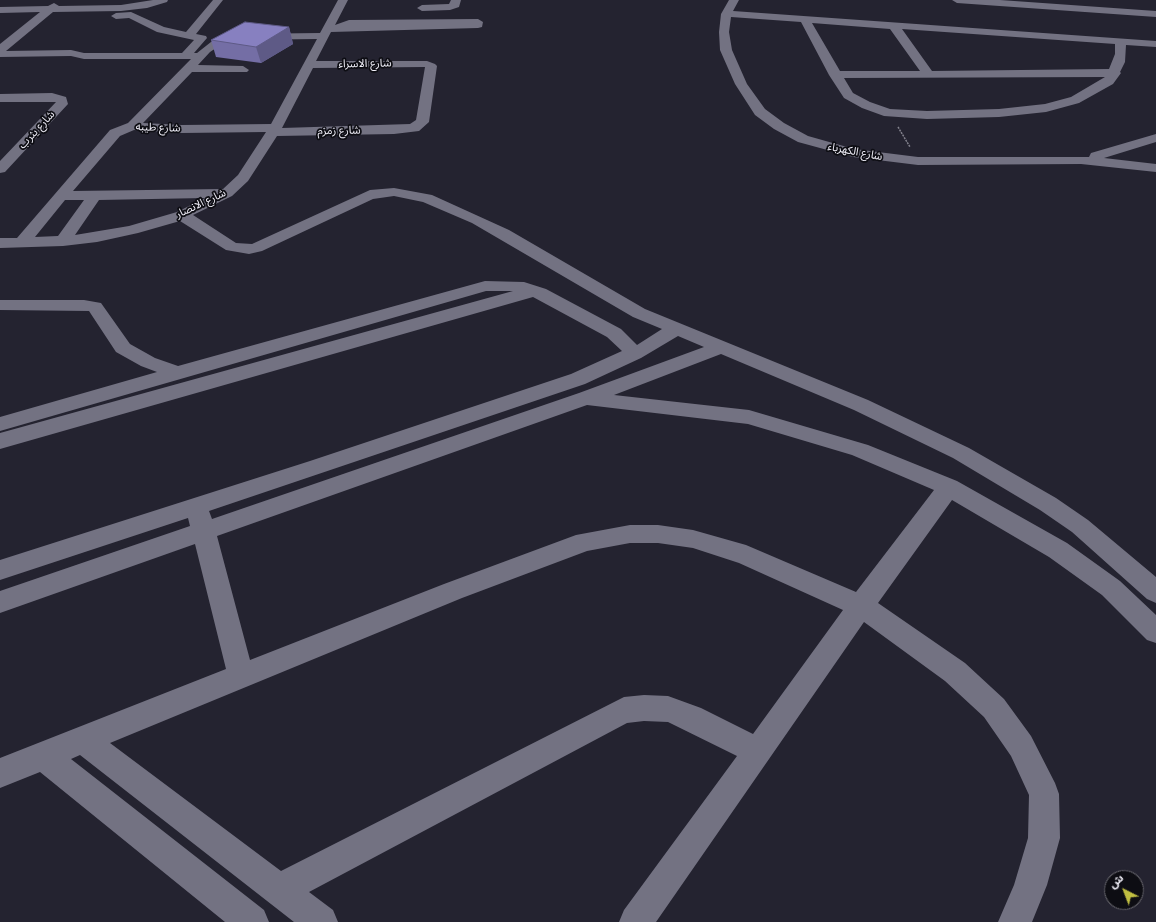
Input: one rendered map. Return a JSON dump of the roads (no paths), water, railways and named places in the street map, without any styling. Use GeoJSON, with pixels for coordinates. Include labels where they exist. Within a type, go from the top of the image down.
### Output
{"type":"FeatureCollection","features":[{"type":"Feature","properties":{"kind":"street"},"geometry":{"type":"LineString","coordinates":[[0,50],[62,0]]}},
{"type":"Feature","properties":{"kind":"street"},"geometry":{"type":"LineString","coordinates":[[117,14],[163,0]]}},
{"type":"Feature","properties":{"kind":"street"},"geometry":{"type":"LineString","coordinates":[[188,35],[218,0]]}},
{"type":"Feature","properties":{"kind":"street","name":"شارع الانصار"},"geometry":{"type":"LineString","coordinates":[[12,243],[63,241],[97,237],[156,223],[182,215],[227,193],[243,178],[274,130],[329,32],[343,0]]}},
{"type":"Feature","properties":{"kind":"street"},"geometry":{"type":"LineString","coordinates":[[399,40],[402,25],[409,9],[450,7],[455,5],[456,0]]}},
{"type":"Feature","properties":{"kind":"street","name":"شارع الكهرباء"},"geometry":{"type":"LineString","coordinates":[[734,0],[726,14],[724,32],[726,50],[740,84],[760,112],[779,126],[803,139],[853,153],[918,161],[1081,160],[1156,168]]}},
{"type":"Feature","properties":{"kind":"street"},"geometry":{"type":"LineString","coordinates":[[970,30],[957,0],[1004,2],[1156,14]]}},
{"type":"Feature","properties":{"kind":"street"},"geometry":{"type":"LineString","coordinates":[[1148,5],[1156,14]]}},
{"type":"Feature","properties":{"kind":"street"},"geometry":{"type":"LineString","coordinates":[[0,10],[50,9],[131,15],[161,30],[197,36],[202,40],[185,56]]}},
{"type":"Feature","properties":{"kind":"street"},"geometry":{"type":"LineString","coordinates":[[726,14],[804,18],[1156,44]]}},
{"type":"Feature","properties":{"kind":"street"},"geometry":{"type":"LineString","coordinates":[[804,18],[848,95],[866,105],[889,113],[927,115],[999,113],[1046,108],[1075,100],[1110,81],[1115,73],[1121,54],[1120,41]]}},
{"type":"Feature","properties":{"kind":"street"},"geometry":{"type":"LineString","coordinates":[[133,126],[200,56],[215,44],[238,37],[329,32],[402,25],[478,22],[478,25],[402,25]]}},
{"type":"Feature","properties":{"kind":"street"},"geometry":{"type":"LineString","coordinates":[[893,25],[928,74]]}},
{"type":"Feature","properties":{"kind":"street"},"geometry":{"type":"LineString","coordinates":[[0,54],[71,53],[84,56],[200,56]]}},
{"type":"Feature","properties":{"kind":"street","name":"شارع الاسراء"},"geometry":{"type":"LineString","coordinates":[[310,65],[420,62],[431,66],[422,122],[414,128],[397,134]]}},
{"type":"Feature","properties":{"kind":"street"},"geometry":{"type":"LineString","coordinates":[[189,68],[243,70]]}},
{"type":"Feature","properties":{"kind":"street"},"geometry":{"type":"LineString","coordinates":[[835,74],[1115,73]]}},
{"type":"Feature","properties":{"kind":"street","name":"شارع يثرب"},"geometry":{"type":"LineString","coordinates":[[0,98],[52,97],[62,100],[62,104],[0,169]]}},
{"type":"Feature","properties":{"kind":"street","name":"شارع طيبه"},"geometry":{"type":"LineString","coordinates":[[0,261],[12,243],[61,196],[115,133],[133,126],[182,129],[274,130]]}},
{"type":"Feature","properties":{"kind":"street","name":"شارع زمزم"},"geometry":{"type":"LineString","coordinates":[[274,130],[397,134]]}},
{"type":"Feature","properties":{"kind":"street","name":"شارع الكهرباء"},"geometry":{"type":"LineString","coordinates":[[1081,160],[1130,147],[1156,138]]}},
{"type":"Feature","properties":{"kind":"street"},"geometry":{"type":"LineString","coordinates":[[182,215],[232,247],[242,249],[256,248],[370,195],[394,192],[427,198],[478,220],[639,313],[861,405],[910,427],[961,453],[1048,504],[1080,526],[1156,592]]}},
{"type":"Feature","properties":{"kind":"street"},"geometry":{"type":"LineString","coordinates":[[61,196],[227,193]]}},
{"type":"Feature","properties":{"kind":"street"},"geometry":{"type":"LineString","coordinates":[[156,223],[173,194]]}},
{"type":"Feature","properties":{"kind":"street"},"geometry":{"type":"LineString","coordinates":[[63,241],[95,195]]}},
{"type":"Feature","properties":{"kind":"street"},"geometry":{"type":"LineString","coordinates":[[256,248],[272,259]]}},
{"type":"Feature","properties":{"kind":"street"},"geometry":{"type":"LineString","coordinates":[[0,424],[485,286],[511,285],[535,290],[614,333],[629,346],[634,354]]}},
{"type":"Feature","properties":{"kind":"street"},"geometry":{"type":"LineString","coordinates":[[0,441],[535,290]]}},
{"type":"Feature","properties":{"kind":"street"},"geometry":{"type":"LineString","coordinates":[[0,305],[84,305],[95,307],[116,340],[123,348],[148,362],[177,373]]}},
{"type":"Feature","properties":{"kind":"street"},"geometry":{"type":"LineString","coordinates":[[0,570],[318,467],[578,379],[634,354],[676,329]]}},
{"type":"Feature","properties":{"kind":"street"},"geometry":{"type":"LineString","coordinates":[[0,602],[203,530],[326,489],[586,398],[722,347]]}},
{"type":"Feature","properties":{"kind":"street"},"geometry":{"type":"LineString","coordinates":[[586,398],[749,417],[860,450],[949,487],[1058,550],[1111,588],[1156,632]]}},
{"type":"Feature","properties":{"kind":"street"},"geometry":{"type":"LineString","coordinates":[[318,467],[326,489]]}},
{"type":"Feature","properties":{"kind":"street"},"geometry":{"type":"LineString","coordinates":[[636,922],[861,606],[949,487]]}},
{"type":"Feature","properties":{"kind":"street"},"geometry":{"type":"LineString","coordinates":[[197,506],[241,676]]}},
{"type":"Feature","properties":{"kind":"street"},"geometry":{"type":"LineString","coordinates":[[0,773],[453,591],[577,545],[630,534],[658,534],[693,539],[746,555],[861,606],[955,672],[994,708],[1021,746],[1044,794],[1044,838],[1030,885],[1015,922]]}},
{"type":"Feature","properties":{"kind":"street"},"geometry":{"type":"LineString","coordinates":[[278,890],[624,710],[644,708],[668,709],[692,718],[757,751]]}},
{"type":"Feature","properties":{"kind":"street"},"geometry":{"type":"LineString","coordinates":[[82,739],[321,922]]}},
{"type":"Feature","properties":{"kind":"street"},"geometry":{"type":"LineString","coordinates":[[42,756],[252,922]]}}]}
